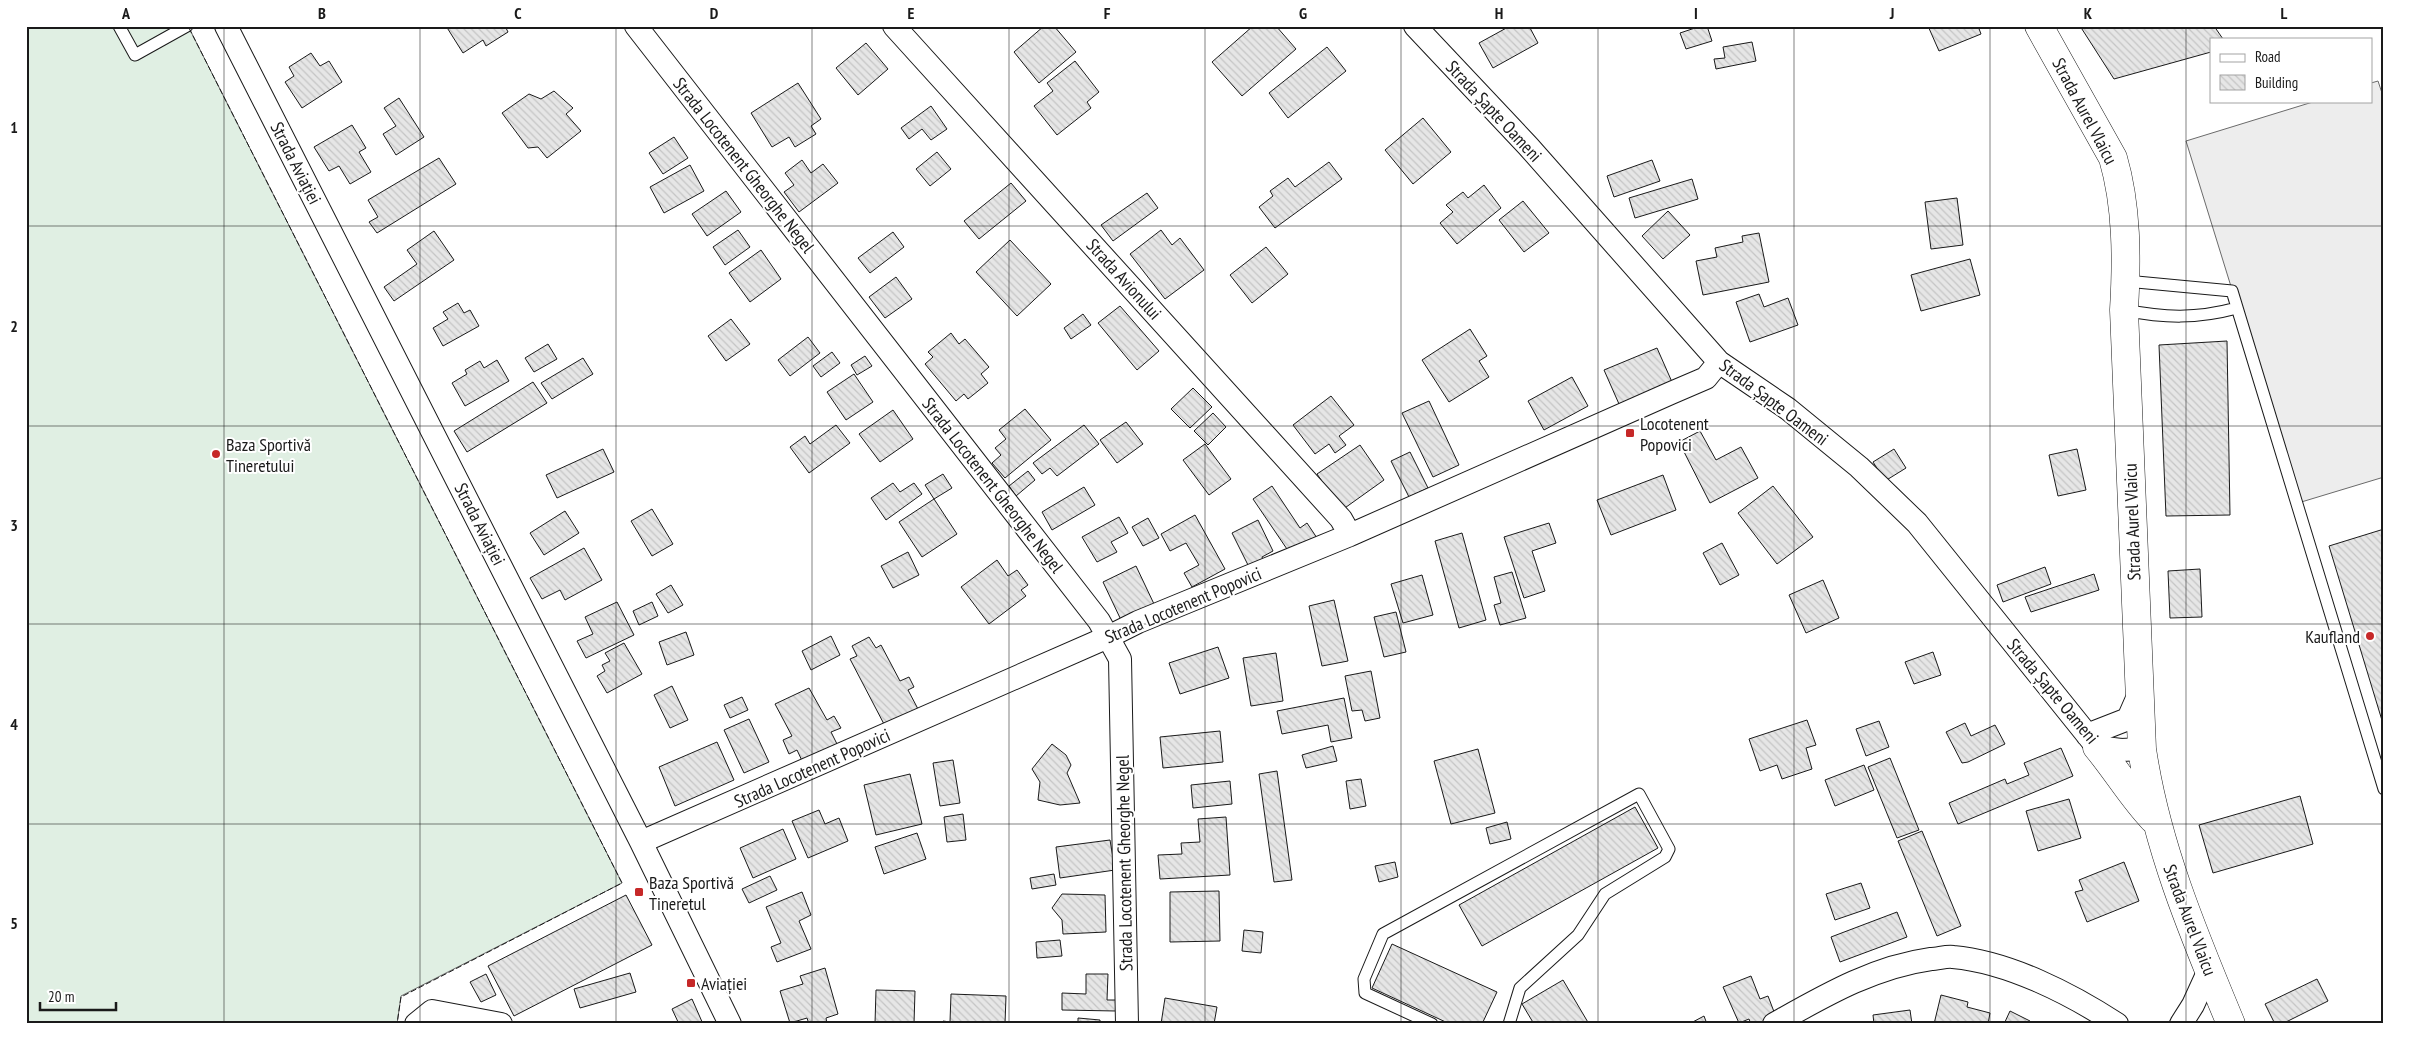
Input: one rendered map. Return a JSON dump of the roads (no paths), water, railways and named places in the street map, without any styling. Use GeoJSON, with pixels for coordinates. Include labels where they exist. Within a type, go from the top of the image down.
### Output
{"type":"FeatureCollection","features":[{"type":"Feature","properties":{"kind":"street","name":"Strada Aviației"},"geometry":{"type":"LineString","coordinates":[[226,26],[641,842],[730,1024]]}},
{"type":"Feature","properties":{"kind":"street","name":"Strada Locotenent Gheorghe Negel"},"geometry":{"type":"LineString","coordinates":[[636,26],[1093,613],[1120,659],[1127,1024]]}},
{"type":"Feature","properties":{"kind":"street","name":"Strada Avionului"},"geometry":{"type":"LineString","coordinates":[[894,26],[1341,519],[1350,535]]}},
{"type":"Feature","properties":{"kind":"street","name":"Strada Șapte Oameni"},"geometry":{"type":"LineString","coordinates":[[1415,26],[1528,146],[1719,362],[1788,409],[1859,467],[1917,523],[2092,741],[2142,749]]}},
{"type":"Feature","properties":{"kind":"street","name":"Strada Aurel Vlaicu"},"geometry":{"type":"LineString","coordinates":[[2039,26],[2113,158],[2120,182],[2126,281],[2124,310],[2142,749],[2148,788],[2166,854],[2231,1024]]}},
{"type":"Feature","properties":{"kind":"street","name":"Strada Locotenent Popovici"},"geometry":{"type":"LineString","coordinates":[[641,842],[1108,637],[1138,622],[1350,535],[1706,378],[1719,362]]}},
{"type":"Feature","properties":{"kind":"street"},"geometry":{"type":"LineString","coordinates":[[2139,694],[2128,719],[2092,741],[2117,771],[2134,800],[2156,822]]}},
{"type":"Feature","properties":{"kind":"street"},"geometry":{"type":"LineString","coordinates":[[1774,1024],[1850,982],[1905,963],[1952,957],[1996,966],[2054,988],[2113,1023]]}},
{"type":"Feature","properties":{"kind":"street"},"geometry":{"type":"LineString","coordinates":[[2181,1024],[2193,1005],[2209,970]]}},
{"type":"Feature","properties":{"kind":"street"},"geometry":{"type":"LineString","coordinates":[[416,1024],[432,1010],[501,1024]]}},
{"type":"Feature","properties":{"kind":"lane"},"geometry":{"type":"LineString","coordinates":[[119,26],[136,55],[187,26]]}},
{"type":"Feature","properties":{"kind":"lane"},"geometry":{"type":"LineString","coordinates":[[2126,281],[2232,291],[2384,789]]}},
{"type":"Feature","properties":{"kind":"lane"},"geometry":{"type":"LineString","coordinates":[[2124,310],[2170,317],[2208,316],[2237,308]]}},
{"type":"Feature","properties":{"kind":"lane"},"geometry":{"type":"LineString","coordinates":[[1432,1024],[1364,993],[1364,979],[1384,934],[1639,794],[1669,849],[1665,858],[1605,894],[1578,935],[1520,988],[1509,1024]]}},
{"type":"Feature","properties":{"kind":"place","name":"Locotenent Popovici"},"geometry":{"type":"Point","coordinates":[1630,433]}},
{"type":"Feature","properties":{"kind":"place","name":"Baza Sportivă Tineretului"},"geometry":{"type":"Point","coordinates":[216,454]}},
{"type":"Feature","properties":{"kind":"place","name":"Kaufland"},"geometry":{"type":"Point","coordinates":[2370,636]}},
{"type":"Feature","properties":{"kind":"place","name":"Baza Sportivă Tineretul"},"geometry":{"type":"Point","coordinates":[639,892]}},
{"type":"Feature","properties":{"kind":"place","name":"Aviației"},"geometry":{"type":"Point","coordinates":[691,983]}}]}
